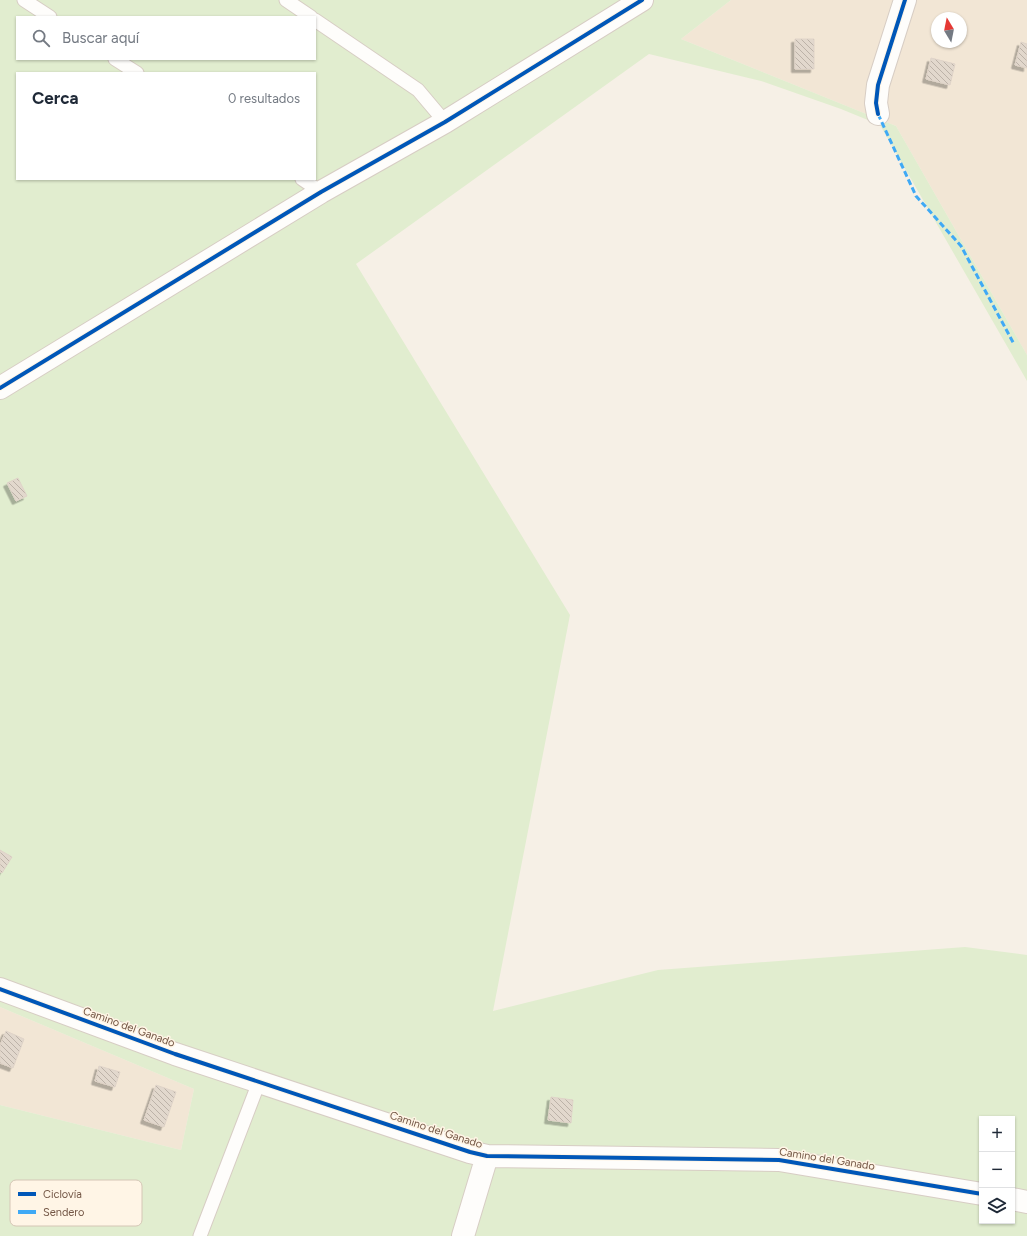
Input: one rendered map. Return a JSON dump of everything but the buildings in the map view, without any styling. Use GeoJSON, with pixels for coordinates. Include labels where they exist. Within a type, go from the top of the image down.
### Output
{"type":"FeatureCollection","features":[{"type":"Feature","properties":{"kind":"street"},"geometry":{"type":"LineString","coordinates":[[878,114],[876,103],[878,85],[905,0]]}},
{"type":"Feature","properties":{"kind":"street"},"geometry":{"type":"LineString","coordinates":[[0,388],[321,192],[444,122],[635,2]]}},
{"type":"Feature","properties":{"kind":"street","name":"Camino del Ganado"},"geometry":{"type":"LineString","coordinates":[[0,989],[175,1054],[470,1152],[487,1156],[779,1160],[979,1193]]}},
{"type":"Feature","properties":{"kind":"street"},"geometry":{"type":"LineString","coordinates":[[463,1236],[487,1156]]}},
{"type":"Feature","properties":{"kind":"street"},"geometry":{"type":"LineString","coordinates":[[1015,1200],[1027,1202]]}},
{"type":"Feature","properties":{"kind":"lane"},"geometry":{"type":"LineString","coordinates":[[24,0],[48,16]]}},
{"type":"Feature","properties":{"kind":"lane"},"geometry":{"type":"LineString","coordinates":[[286,0],[310,16]]}},
{"type":"Feature","properties":{"kind":"lane"},"geometry":{"type":"LineString","coordinates":[[316,21],[418,90],[444,122]]}},
{"type":"Feature","properties":{"kind":"lane"},"geometry":{"type":"LineString","coordinates":[[117,60],[135,72]]}},
{"type":"Feature","properties":{"kind":"lane"},"geometry":{"type":"LineString","coordinates":[[303,180],[321,192]]}},
{"type":"Feature","properties":{"kind":"lane"},"geometry":{"type":"LineString","coordinates":[[200,1236],[259,1082]]}},
{"type":"Feature","properties":{"kind":"shaded area"},"geometry":{"type":"Polygon","coordinates":[[[731,0],[1027,0],[1027,355],[896,126],[681,39],[731,0]]]}},
{"type":"Feature","properties":{"kind":"shaded area"},"geometry":{"type":"Polygon","coordinates":[[[0,1007],[194,1089],[181,1150],[0,1105],[0,1007]]]}},
{"type":"Feature","properties":{"kind":"green space"},"geometry":{"type":"Polygon","coordinates":[[[0,0],[731,0],[681,39],[896,126],[1027,355],[1027,381],[880,125],[841,109],[761,81],[649,54],[356,264],[570,615],[493,1011],[658,970],[965,947],[1027,955],[1027,1236],[0,1236],[0,1105],[181,1150],[194,1089],[0,1007],[0,0]]]}},
{"type":"Feature","properties":{"kind":"marked path"},"geometry":{"type":"LineString","coordinates":[[878,114],[916,196],[961,246],[1014,344]]}},
{"type":"Feature","properties":{"kind":"cycle path"},"geometry":{"type":"LineString","coordinates":[[0,388],[321,192],[445,122],[642,0]]}},
{"type":"Feature","properties":{"kind":"cycle path"},"geometry":{"type":"LineString","coordinates":[[878,114],[876,103],[878,85],[905,0]]}},
{"type":"Feature","properties":{"kind":"cycle path"},"geometry":{"type":"LineString","coordinates":[[0,989],[175,1054],[470,1152],[487,1156],[779,1160],[979,1193]]}}]}
